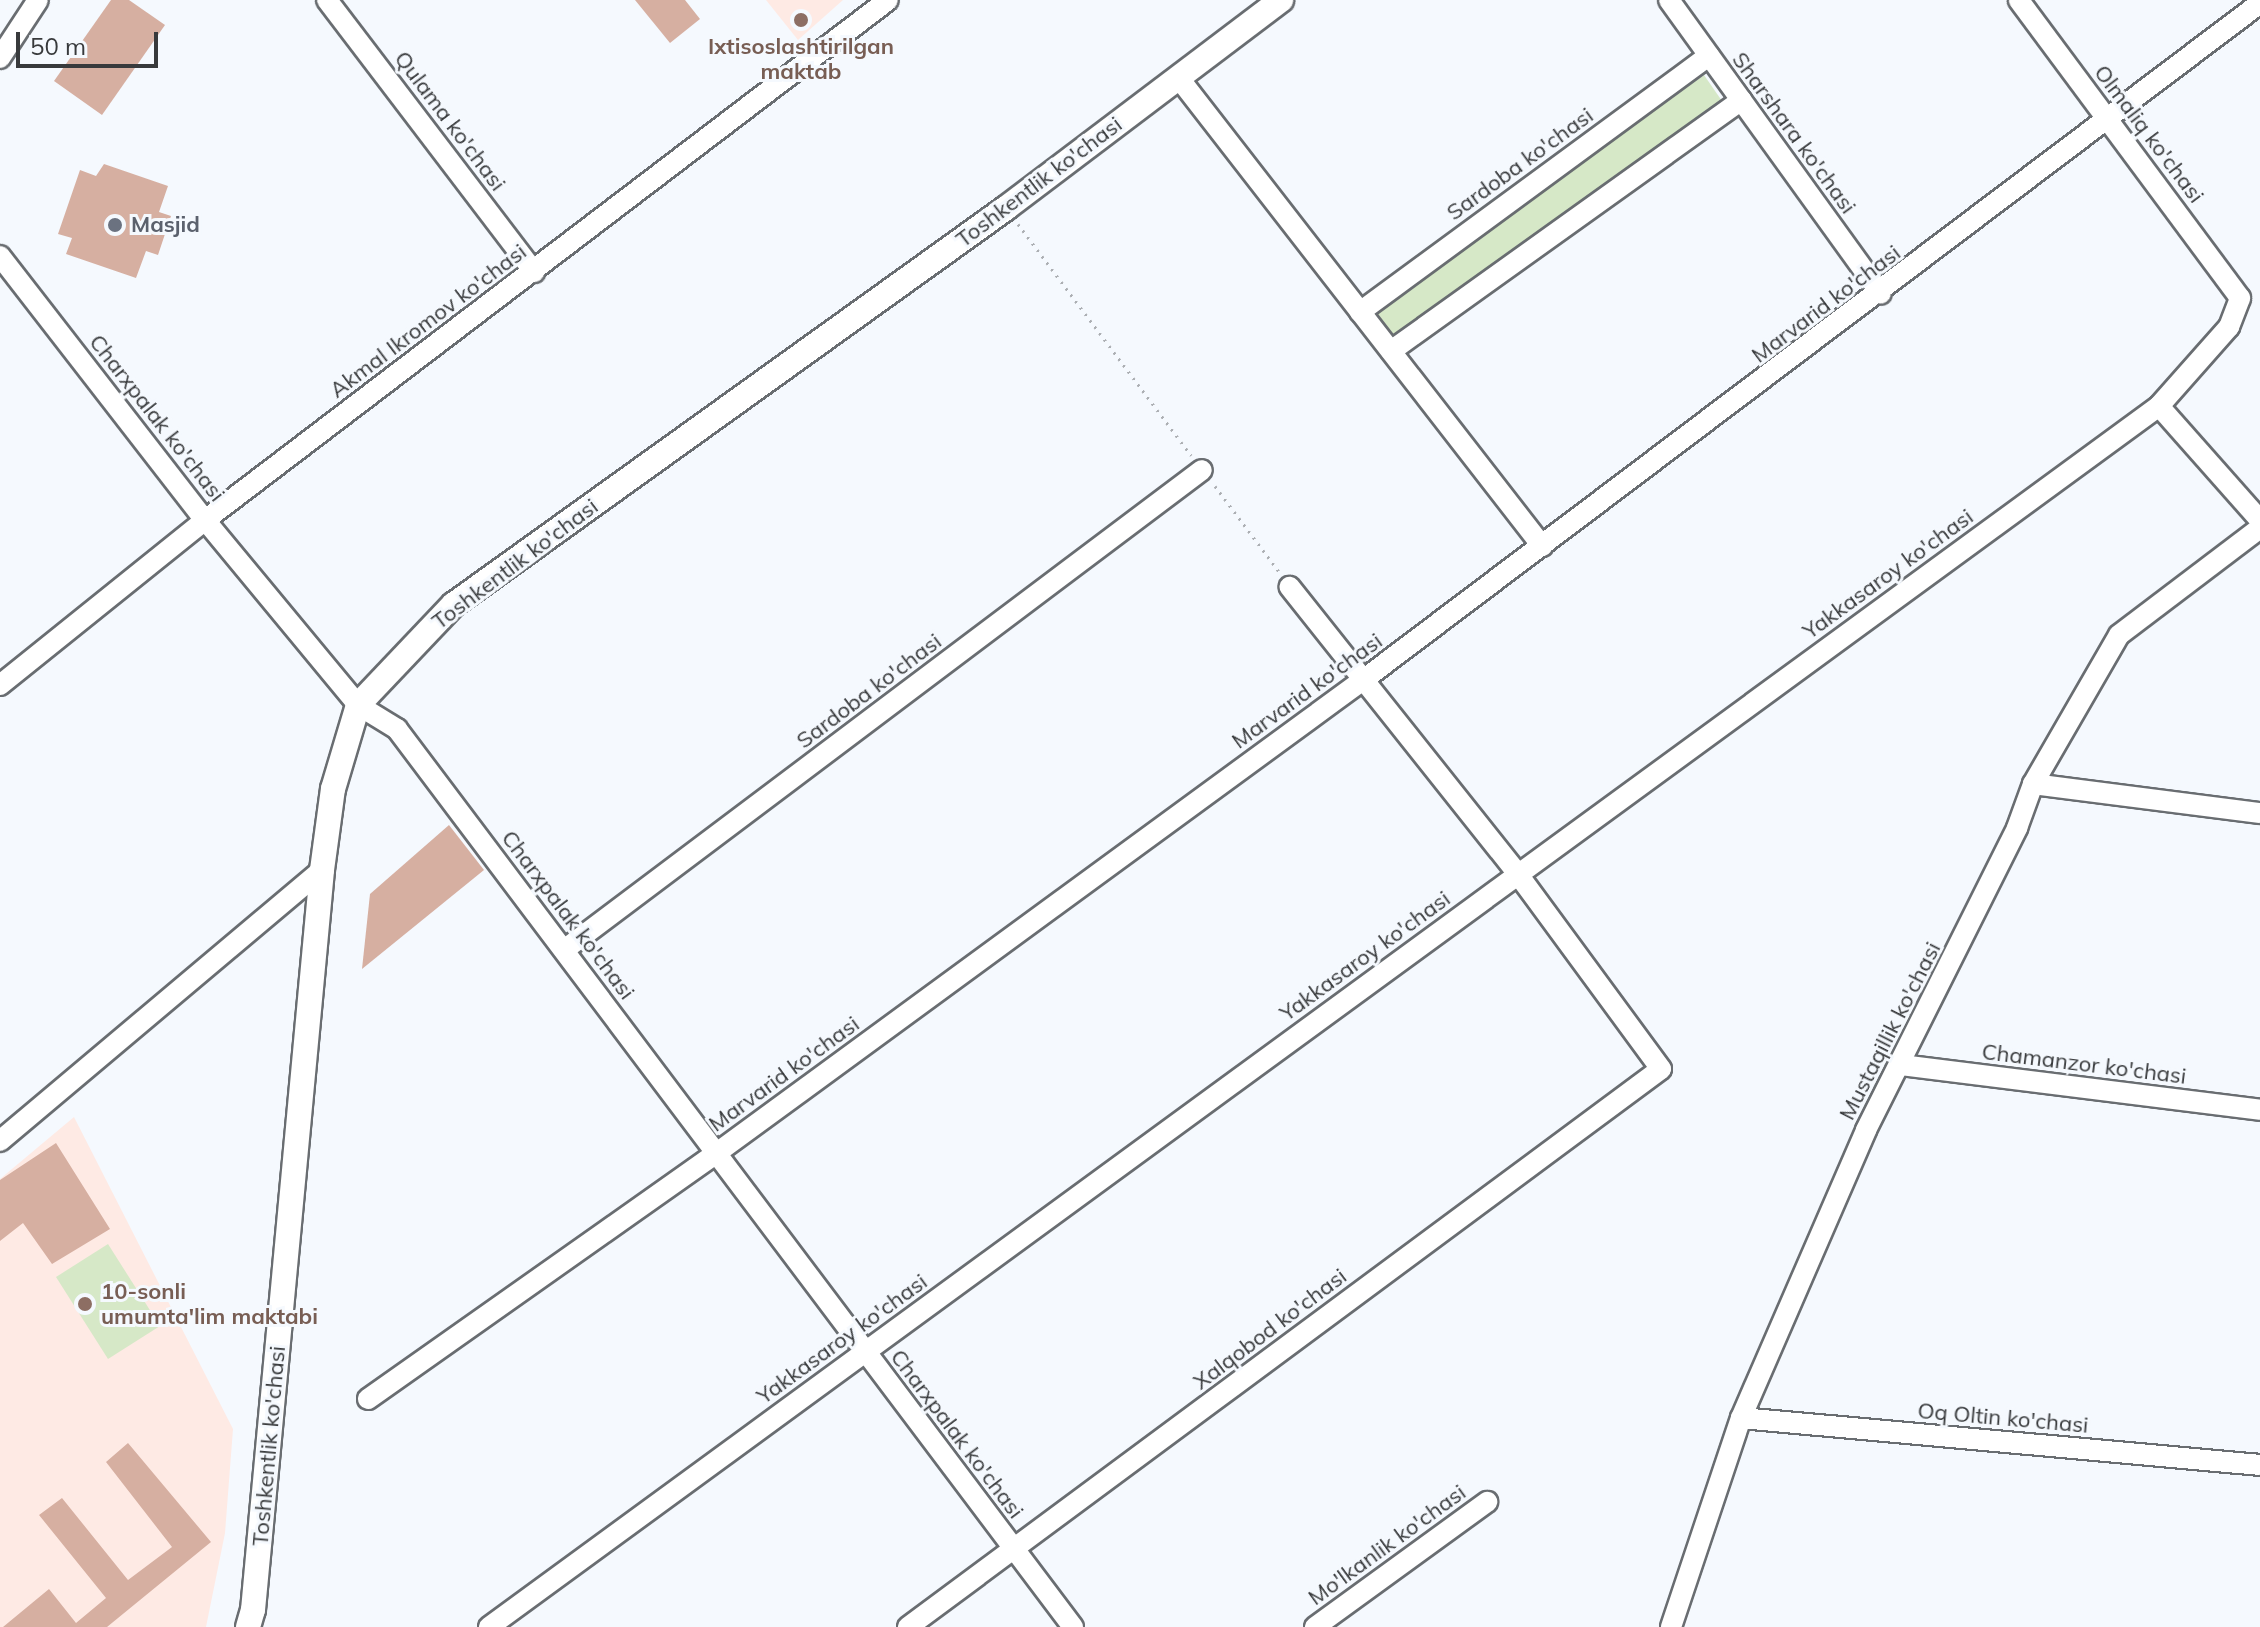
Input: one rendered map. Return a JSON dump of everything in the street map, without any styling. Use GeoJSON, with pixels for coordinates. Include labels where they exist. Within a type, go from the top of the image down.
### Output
{"type":"FeatureCollection","features":[{"type":"Feature","properties":{"kind":"main road","name":"Toshkentlik ko'chasi"},"geometry":{"type":"LineString","coordinates":[[248,1627],[253,1610],[322,870],[333,789],[358,705],[453,605],[1006,208],[1281,0]]}},
{"type":"Feature","properties":{"kind":"street"},"geometry":{"type":"LineString","coordinates":[[0,58],[38,0]]}},
{"type":"Feature","properties":{"kind":"street","name":"Qulama ko'chasi"},"geometry":{"type":"LineString","coordinates":[[327,0],[534,272]]}},
{"type":"Feature","properties":{"kind":"street","name":"Akmal Ikromov ko'chasi"},"geometry":{"type":"LineString","coordinates":[[0,685],[205,520],[888,0]]}},
{"type":"Feature","properties":{"kind":"street","name":"Sharshara ko'chasi"},"geometry":{"type":"LineString","coordinates":[[1669,0],[1881,294]]}},
{"type":"Feature","properties":{"kind":"street","name":"Olmaliq ko'chasi"},"geometry":{"type":"LineString","coordinates":[[2019,0],[2240,298]]}},
{"type":"Feature","properties":{"kind":"street","name":"Marvarid ko'chasi"},"geometry":{"type":"LineString","coordinates":[[368,1399],[718,1152],[1363,680],[1881,294],[2260,3]]}},
{"type":"Feature","properties":{"kind":"street","name":"Sardoba ko'chasi"},"geometry":{"type":"LineString","coordinates":[[1360,312],[1709,56]]}},
{"type":"Feature","properties":{"kind":"street"},"geometry":{"type":"LineString","coordinates":[[1178,77],[1542,546]]}},
{"type":"Feature","properties":{"kind":"street"},"geometry":{"type":"LineString","coordinates":[[1391,351],[1741,100]]}},
{"type":"Feature","properties":{"kind":"street","name":"Charxpalak ko'chasi"},"geometry":{"type":"LineString","coordinates":[[0,256],[205,520],[358,705],[397,729],[1073,1627]]}},
{"type":"Feature","properties":{"kind":"street","name":"Yakkasaroy ko'chasi"},"geometry":{"type":"LineString","coordinates":[[489,1627],[2159,406],[2229,327],[2240,298]]}},
{"type":"Feature","properties":{"kind":"street"},"geometry":{"type":"LineString","coordinates":[[2159,406],[2260,520]]}},
{"type":"Feature","properties":{"kind":"street","name":"Sardoba ko'chasi"},"geometry":{"type":"LineString","coordinates":[[564,950],[1202,470]]}},
{"type":"Feature","properties":{"kind":"street","name":"Mustaqillik ko'chasi"},"geometry":{"type":"LineString","coordinates":[[1671,1627],[1741,1418],[1866,1130],[1901,1065],[2033,784],[2119,635],[2260,528]]}},
{"type":"Feature","properties":{"kind":"street"},"geometry":{"type":"LineString","coordinates":[[1290,587],[1518,874]]}},
{"type":"Feature","properties":{"kind":"street"},"geometry":{"type":"LineString","coordinates":[[2033,784],[2260,813]]}},
{"type":"Feature","properties":{"kind":"street"},"geometry":{"type":"LineString","coordinates":[[0,1141],[322,870]]}},
{"type":"Feature","properties":{"kind":"street","name":"Xalqobod ko'chasi"},"geometry":{"type":"LineString","coordinates":[[908,1627],[1661,1069],[1518,874]]}},
{"type":"Feature","properties":{"kind":"street","name":"Chamanzor ko'chasi"},"geometry":{"type":"LineString","coordinates":[[1901,1065],[2260,1110]]}},
{"type":"Feature","properties":{"kind":"street","name":"Oq Oltin ko'chasi"},"geometry":{"type":"LineString","coordinates":[[1741,1418],[2260,1465]]}},
{"type":"Feature","properties":{"kind":"street","name":"Mo'lkanlik ko'chasi"},"geometry":{"type":"LineString","coordinates":[[1315,1627],[1487,1502]]}},
{"type":"Feature","properties":{"kind":"path"},"geometry":{"type":"LineString","coordinates":[[1006,208],[1290,587]]}},
{"type":"Feature","properties":{"kind":"shaded area","name":"Ixtisoslashtirilgan maktab"},"geometry":{"type":"Polygon","coordinates":[[[766,0],[843,0],[798,40],[766,0]]]}},
{"type":"Feature","properties":{"kind":"shaded area","name":"10-sonli umumta'lim maktabi"},"geometry":{"type":"Polygon","coordinates":[[[74,1117],[233,1429],[225,1533],[206,1627],[0,1627],[0,1179],[74,1117]]]}},
{"type":"Feature","properties":{"kind":"green space"},"geometry":{"type":"Polygon","coordinates":[[[1704,75],[1722,101],[1392,336],[1374,310],[1704,75]]]}},
{"type":"Feature","properties":{"kind":"green space"},"geometry":{"type":"Polygon","coordinates":[[[108,1244],[160,1326],[108,1359],[56,1277],[108,1244]]]}},
{"type":"Feature","properties":{"kind":"building"},"geometry":{"type":"Polygon","coordinates":[[[111,0],[129,0],[165,25],[102,115],[54,81],[111,0]]]}},
{"type":"Feature","properties":{"kind":"building"},"geometry":{"type":"Polygon","coordinates":[[[635,0],[685,0],[700,19],[670,43],[635,0]]]}},
{"type":"Feature","properties":{"kind":"building","name":"Masjid"},"geometry":{"type":"Polygon","coordinates":[[[104,164],[168,186],[159,212],[171,216],[158,255],[146,251],[136,278],[66,254],[72,238],[58,234],[80,170],[96,176],[104,164]]]}},
{"type":"Feature","properties":{"kind":"building"},"geometry":{"type":"Polygon","coordinates":[[[449,825],[484,870],[362,969],[370,894],[449,825]]]}},
{"type":"Feature","properties":{"kind":"building"},"geometry":{"type":"Polygon","coordinates":[[[56,1143],[110,1229],[52,1264],[23,1223],[0,1241],[0,1180],[56,1143]]]}},
{"type":"Feature","properties":{"kind":"building"},"geometry":{"type":"Polygon","coordinates":[[[128,1443],[211,1542],[107,1627],[3,1627],[49,1589],[76,1623],[106,1598],[39,1515],[62,1498],[128,1580],[172,1547],[106,1462],[128,1443]]]}},
{"type":"Feature","properties":{"kind":"place","name":"Ixtisoslashtirilgan maktab"},"geometry":{"type":"Point","coordinates":[801,20]}},
{"type":"Feature","properties":{"kind":"place","name":"Masjid"},"geometry":{"type":"Point","coordinates":[115,225]}},
{"type":"Feature","properties":{"kind":"place","name":"10-sonli umumta'lim maktabi"},"geometry":{"type":"Point","coordinates":[85,1304]}}]}
